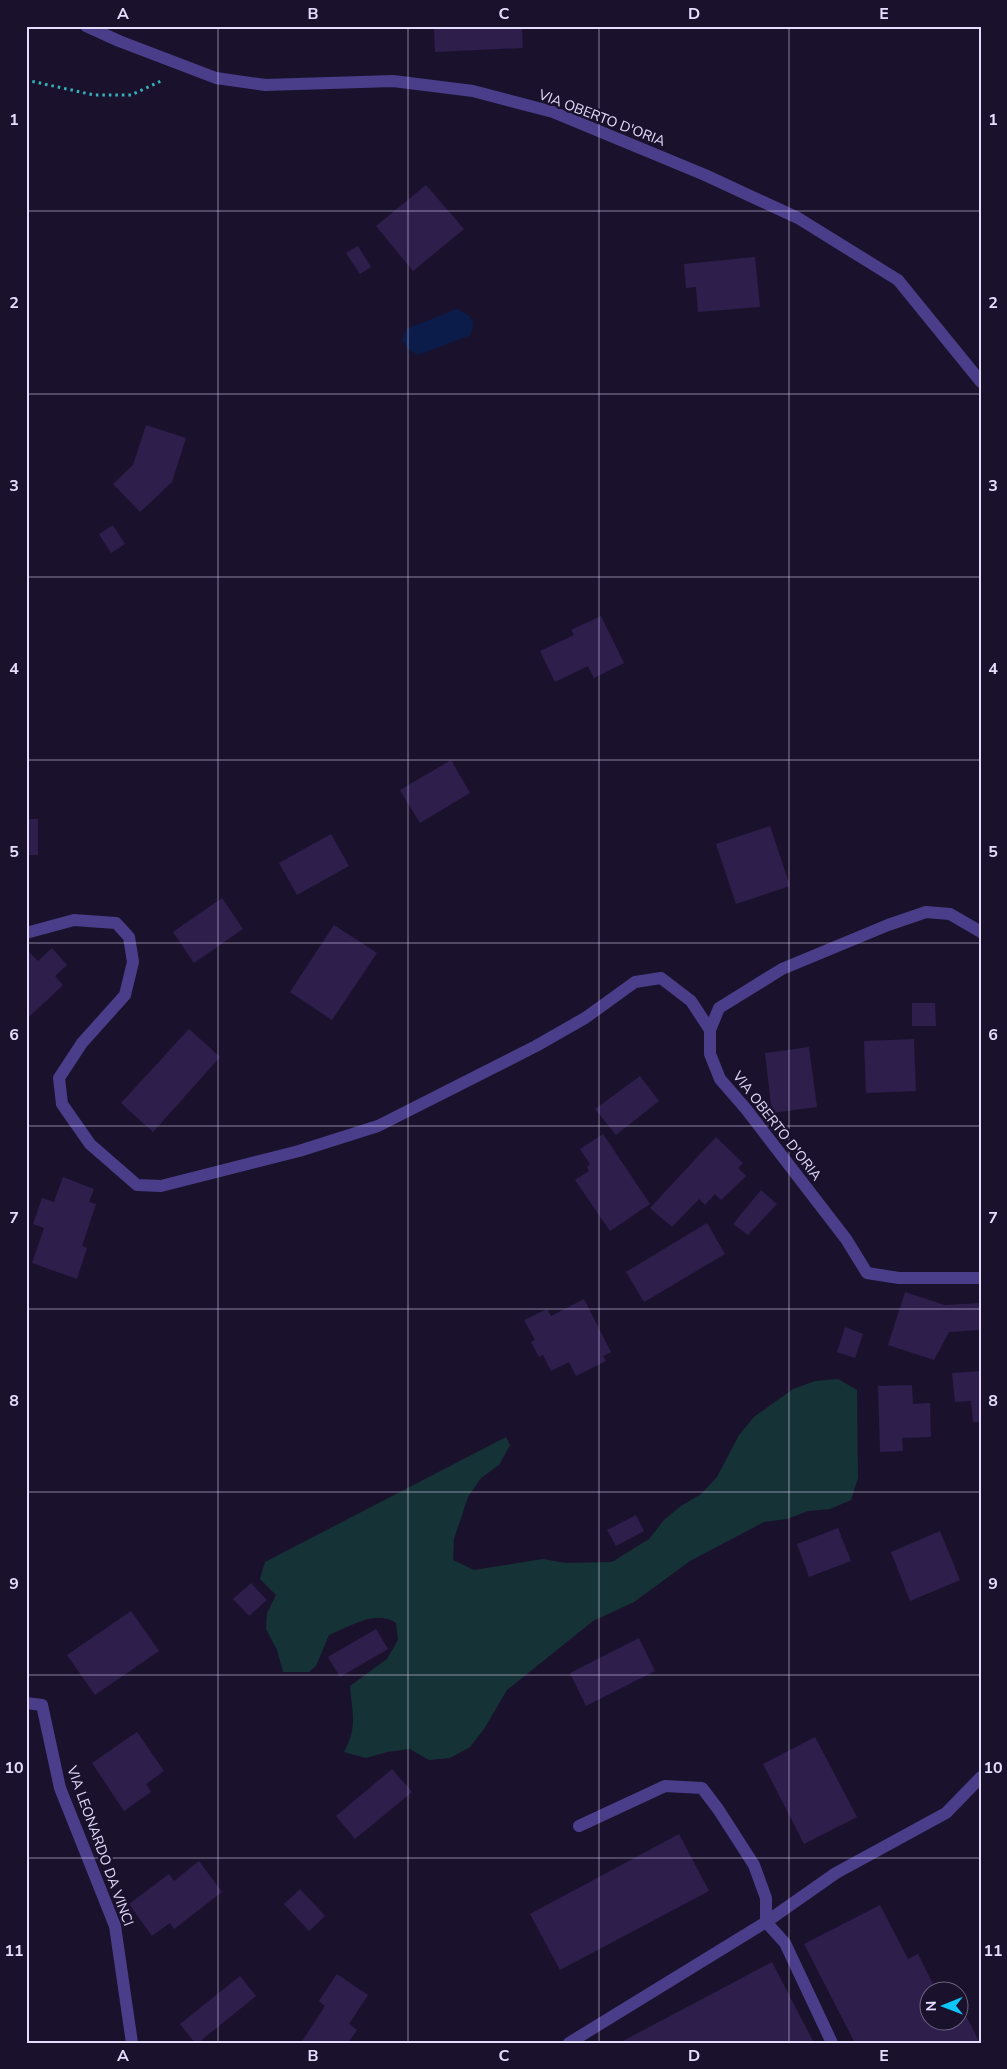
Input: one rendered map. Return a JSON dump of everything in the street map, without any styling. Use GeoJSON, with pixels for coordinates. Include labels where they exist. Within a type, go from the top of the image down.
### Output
{"type":"FeatureCollection","features":[{"type":"Feature","properties":{"kind":"street","name":"VIA OBERTO D'ORIA"},"geometry":{"type":"LineString","coordinates":[[86,26],[119,41],[216,78],[266,85],[393,81],[473,91],[553,112],[705,175],[798,218],[898,280],[981,382]]}},
{"type":"Feature","properties":{"kind":"street","name":"VIA OBERTO D'ORIA"},"geometry":{"type":"LineString","coordinates":[[981,932],[950,914],[926,912],[888,925],[782,969],[719,1008],[710,1030],[710,1054],[720,1079],[746,1109],[846,1239],[867,1273],[899,1278],[981,1278]]}},
{"type":"Feature","properties":{"kind":"street"},"geometry":{"type":"LineString","coordinates":[[26,933],[74,920],[116,923],[129,937],[133,962],[125,995],[82,1043],[60,1078],[62,1104],[90,1144],[137,1185],[160,1186],[299,1151],[378,1126],[544,1041],[585,1018],[635,982],[661,978],[691,1001],[710,1030]]}},
{"type":"Feature","properties":{"kind":"street","name":"VIA LEONARDO DA VINCI"},"geometry":{"type":"LineString","coordinates":[[26,1703],[42,1706],[60,1788],[115,1926],[132,2043]]}},
{"type":"Feature","properties":{"kind":"street"},"geometry":{"type":"LineString","coordinates":[[569,2043],[766,1922],[836,1873],[946,1812],[981,1777]]}},
{"type":"Feature","properties":{"kind":"street"},"geometry":{"type":"LineString","coordinates":[[579,1826],[665,1786],[702,1788],[718,1809],[754,1865],[766,1898],[766,1922],[785,1943],[832,2043]]}},
{"type":"Feature","properties":{"kind":"path"},"geometry":{"type":"LineString","coordinates":[[26,80],[94,94],[131,95],[162,81],[195,71]]}},
{"type":"Feature","properties":{"kind":"green space"},"geometry":{"type":"Polygon","coordinates":[[[838,1379],[857,1390],[858,1478],[851,1500],[830,1509],[808,1511],[787,1519],[764,1522],[690,1561],[634,1602],[593,1621],[507,1690],[484,1729],[470,1747],[450,1758],[429,1760],[410,1749],[387,1752],[366,1758],[344,1752],[353,1727],[350,1686],[387,1659],[398,1640],[396,1623],[380,1618],[354,1624],[329,1635],[316,1666],[309,1672],[283,1672],[277,1650],[266,1629],[267,1613],[276,1595],[260,1579],[265,1562],[506,1437],[510,1445],[499,1465],[481,1478],[468,1497],[454,1539],[453,1560],[474,1570],[543,1559],[566,1563],[612,1562],[649,1539],[664,1520],[681,1506],[701,1494],[717,1477],[739,1435],[754,1417],[793,1389],[815,1381],[838,1379]]]}},
{"type":"Feature","properties":{"kind":"water"},"geometry":{"type":"Polygon","coordinates":[[[457,309],[468,315],[473,321],[471,335],[418,355],[408,349],[402,340],[406,329],[457,309]]]}},
{"type":"Feature","properties":{"kind":"building"},"geometry":{"type":"Polygon","coordinates":[[[434,26],[522,26],[523,48],[435,52],[434,26]]]}},
{"type":"Feature","properties":{"kind":"building"},"geometry":{"type":"Polygon","coordinates":[[[426,185],[464,229],[413,271],[376,226],[426,185]]]}},
{"type":"Feature","properties":{"kind":"building"},"geometry":{"type":"Polygon","coordinates":[[[358,246],[371,267],[360,274],[346,253],[358,246]]]}},
{"type":"Feature","properties":{"kind":"building"},"geometry":{"type":"Polygon","coordinates":[[[755,257],[760,307],[698,312],[696,287],[686,288],[684,264],[755,257]]]}},
{"type":"Feature","properties":{"kind":"building"},"geometry":{"type":"Polygon","coordinates":[[[146,425],[186,438],[172,482],[140,512],[113,484],[133,465],[146,425]]]}},
{"type":"Feature","properties":{"kind":"building"},"geometry":{"type":"Polygon","coordinates":[[[113,525],[125,544],[111,553],[99,534],[113,525]]]}},
{"type":"Feature","properties":{"kind":"building"},"geometry":{"type":"Polygon","coordinates":[[[601,616],[624,663],[594,678],[588,666],[555,682],[540,651],[574,635],[571,630],[601,616]]]}},
{"type":"Feature","properties":{"kind":"building"},"geometry":{"type":"Polygon","coordinates":[[[451,760],[470,793],[420,823],[400,790],[451,760]]]}},
{"type":"Feature","properties":{"kind":"building"},"geometry":{"type":"Polygon","coordinates":[[[26,819],[38,819],[38,855],[26,855],[26,819]]]}},
{"type":"Feature","properties":{"kind":"building"},"geometry":{"type":"Polygon","coordinates":[[[770,826],[790,886],[736,904],[716,844],[770,826]]]}},
{"type":"Feature","properties":{"kind":"building"},"geometry":{"type":"Polygon","coordinates":[[[331,834],[349,866],[297,895],[279,863],[331,834]]]}},
{"type":"Feature","properties":{"kind":"building"},"geometry":{"type":"Polygon","coordinates":[[[222,898],[243,929],[194,963],[173,932],[222,898]]]}},
{"type":"Feature","properties":{"kind":"building"},"geometry":{"type":"Polygon","coordinates":[[[334,925],[377,953],[332,1020],[290,992],[334,925]]]}},
{"type":"Feature","properties":{"kind":"building"},"geometry":{"type":"Polygon","coordinates":[[[52,948],[67,965],[55,976],[63,985],[29,1017],[26,1015],[26,955],[29,952],[38,961],[52,948]]]}},
{"type":"Feature","properties":{"kind":"building"},"geometry":{"type":"Polygon","coordinates":[[[912,1003],[935,1003],[936,1026],[912,1026],[912,1003]]]}},
{"type":"Feature","properties":{"kind":"building"},"geometry":{"type":"Polygon","coordinates":[[[189,1029],[220,1057],[153,1132],[121,1103],[189,1029]]]}},
{"type":"Feature","properties":{"kind":"building"},"geometry":{"type":"Polygon","coordinates":[[[914,1039],[916,1091],[866,1093],[864,1041],[914,1039]]]}},
{"type":"Feature","properties":{"kind":"building"},"geometry":{"type":"Polygon","coordinates":[[[809,1047],[817,1107],[772,1113],[765,1053],[809,1047]]]}},
{"type":"Feature","properties":{"kind":"building"},"geometry":{"type":"Polygon","coordinates":[[[640,1076],[659,1101],[616,1135],[595,1109],[640,1076]]]}},
{"type":"Feature","properties":{"kind":"building"},"geometry":{"type":"Polygon","coordinates":[[[603,1134],[650,1204],[610,1231],[575,1180],[589,1171],[587,1167],[590,1164],[580,1149],[603,1134]]]}},
{"type":"Feature","properties":{"kind":"building"},"geometry":{"type":"Polygon","coordinates":[[[716,1137],[743,1163],[738,1168],[746,1176],[721,1200],[715,1194],[705,1205],[699,1199],[672,1227],[650,1208],[716,1137]]]}},
{"type":"Feature","properties":{"kind":"building"},"geometry":{"type":"Polygon","coordinates":[[[63,1177],[94,1189],[89,1202],[96,1204],[82,1246],[87,1248],[77,1279],[32,1263],[44,1228],[33,1224],[42,1198],[54,1202],[63,1177]]]}},
{"type":"Feature","properties":{"kind":"building"},"geometry":{"type":"Polygon","coordinates":[[[761,1190],[777,1204],[748,1235],[733,1224],[761,1190]]]}},
{"type":"Feature","properties":{"kind":"building"},"geometry":{"type":"Polygon","coordinates":[[[707,1223],[725,1254],[644,1302],[626,1272],[707,1223]]]}},
{"type":"Feature","properties":{"kind":"building"},"geometry":{"type":"Polygon","coordinates":[[[905,1292],[945,1305],[981,1303],[981,1330],[949,1332],[934,1360],[888,1345],[905,1292]]]}},
{"type":"Feature","properties":{"kind":"building"},"geometry":{"type":"Polygon","coordinates":[[[584,1299],[611,1352],[603,1356],[606,1361],[576,1376],[569,1362],[551,1371],[543,1355],[539,1357],[531,1342],[535,1340],[524,1320],[547,1309],[551,1316],[584,1299]]]}},
{"type":"Feature","properties":{"kind":"building"},"geometry":{"type":"Polygon","coordinates":[[[845,1327],[863,1334],[855,1358],[837,1352],[845,1327]]]}},
{"type":"Feature","properties":{"kind":"building"},"geometry":{"type":"Polygon","coordinates":[[[981,1371],[981,1422],[973,1422],[971,1401],[955,1402],[952,1373],[981,1371]]]}},
{"type":"Feature","properties":{"kind":"building"},"geometry":{"type":"Polygon","coordinates":[[[912,1385],[913,1404],[930,1403],[931,1437],[902,1438],[903,1451],[880,1452],[878,1386],[912,1385]]]}},
{"type":"Feature","properties":{"kind":"building"},"geometry":{"type":"Polygon","coordinates":[[[636,1515],[644,1531],[616,1546],[607,1530],[636,1515]]]}},
{"type":"Feature","properties":{"kind":"building"},"geometry":{"type":"Polygon","coordinates":[[[838,1528],[851,1561],[809,1577],[797,1544],[838,1528]]]}},
{"type":"Feature","properties":{"kind":"building"},"geometry":{"type":"Polygon","coordinates":[[[940,1531],[960,1580],[910,1601],[891,1552],[940,1531]]]}},
{"type":"Feature","properties":{"kind":"building"},"geometry":{"type":"Polygon","coordinates":[[[251,1583],[267,1600],[249,1616],[233,1599],[251,1583]]]}},
{"type":"Feature","properties":{"kind":"building"},"geometry":{"type":"Polygon","coordinates":[[[131,1611],[159,1651],[95,1695],[67,1655],[131,1611]]]}},
{"type":"Feature","properties":{"kind":"building"},"geometry":{"type":"Polygon","coordinates":[[[376,1629],[388,1649],[340,1677],[328,1657],[376,1629]]]}},
{"type":"Feature","properties":{"kind":"building"},"geometry":{"type":"Polygon","coordinates":[[[639,1638],[655,1671],[586,1706],[570,1673],[639,1638]]]}},
{"type":"Feature","properties":{"kind":"building"},"geometry":{"type":"Polygon","coordinates":[[[137,1732],[164,1771],[146,1784],[151,1792],[124,1811],[92,1763],[137,1732]]]}},
{"type":"Feature","properties":{"kind":"building"},"geometry":{"type":"Polygon","coordinates":[[[815,1737],[857,1817],[804,1844],[763,1764],[815,1737]]]}},
{"type":"Feature","properties":{"kind":"building"},"geometry":{"type":"Polygon","coordinates":[[[392,1769],[412,1792],[355,1839],[336,1816],[392,1769]]]}},
{"type":"Feature","properties":{"kind":"building"},"geometry":{"type":"Polygon","coordinates":[[[679,1834],[709,1891],[560,1970],[530,1914],[679,1834]]]}},
{"type":"Feature","properties":{"kind":"building"},"geometry":{"type":"Polygon","coordinates":[[[199,1861],[222,1892],[174,1929],[170,1923],[152,1936],[129,1904],[169,1874],[174,1881],[199,1861]]]}},
{"type":"Feature","properties":{"kind":"building"},"geometry":{"type":"Polygon","coordinates":[[[300,1889],[325,1916],[309,1931],[284,1904],[300,1889]]]}},
{"type":"Feature","properties":{"kind":"building"},"geometry":{"type":"Polygon","coordinates":[[[880,1905],[908,1959],[918,1954],[932,1982],[920,1982],[920,2032],[970,2032],[970,2024],[980,2043],[855,2043],[804,1944],[880,1905]]]}},
{"type":"Feature","properties":{"kind":"building"},"geometry":{"type":"Polygon","coordinates":[[[772,1962],[814,2043],[619,2043],[772,1962]]]}},
{"type":"Feature","properties":{"kind":"building"},"geometry":{"type":"Polygon","coordinates":[[[337,1974],[368,1995],[349,2024],[357,2030],[348,2043],[301,2043],[325,2006],[319,2001],[337,1974]]]}},
{"type":"Feature","properties":{"kind":"building"},"geometry":{"type":"Polygon","coordinates":[[[240,1976],[256,1996],[198,2043],[195,2043],[180,2024],[240,1976]]]}}]}
